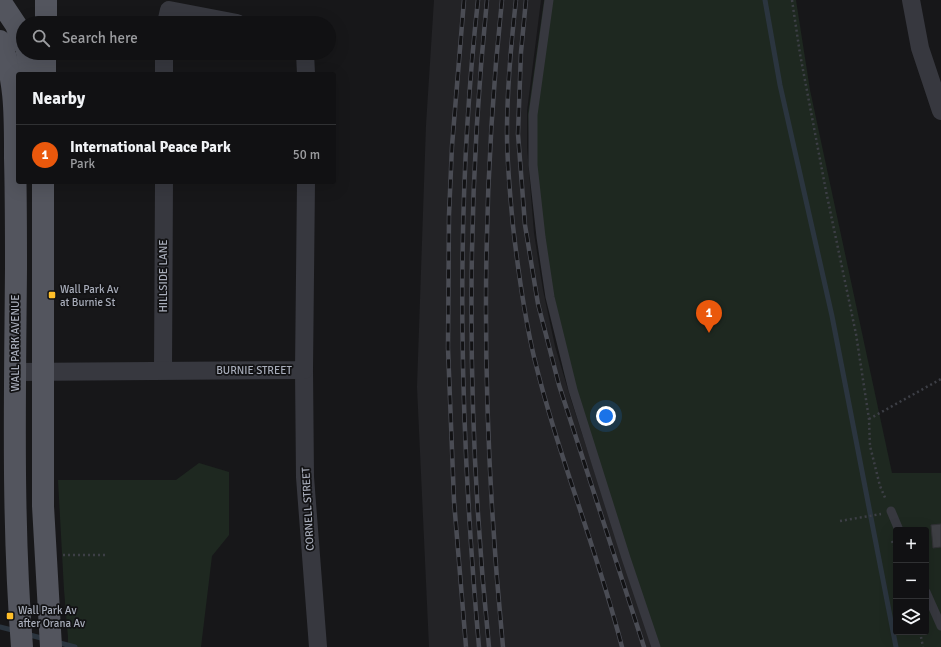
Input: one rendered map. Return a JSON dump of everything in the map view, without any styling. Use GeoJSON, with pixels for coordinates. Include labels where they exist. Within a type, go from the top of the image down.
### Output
{"type":"FeatureCollection","features":[{"type":"Feature","properties":{"kind":"main road"},"geometry":{"type":"LineString","coordinates":[[46,0],[46,16]]}},
{"type":"Feature","properties":{"kind":"main road"},"geometry":{"type":"LineString","coordinates":[[0,1],[16,25]]}},
{"type":"Feature","properties":{"kind":"main road","name":"WALL PARK AVENUE"},"geometry":{"type":"LineString","coordinates":[[0,41],[13,86],[15,113],[15,487],[22,647]]}},
{"type":"Feature","properties":{"kind":"main road"},"geometry":{"type":"LineString","coordinates":[[28,60],[31,72]]}},
{"type":"Feature","properties":{"kind":"main road"},"geometry":{"type":"LineString","coordinates":[[45,60],[45,72]]}},
{"type":"Feature","properties":{"kind":"main road"},"geometry":{"type":"LineString","coordinates":[[0,150],[16,205]]}},
{"type":"Feature","properties":{"kind":"main road"},"geometry":{"type":"LineString","coordinates":[[43,184],[43,506],[51,647]]}},
{"type":"Feature","properties":{"kind":"street"},"geometry":{"type":"LineString","coordinates":[[911,0],[920,48],[941,111]]}},
{"type":"Feature","properties":{"kind":"street"},"geometry":{"type":"LineString","coordinates":[[164,60],[164,72]]}},
{"type":"Feature","properties":{"kind":"street"},"geometry":{"type":"LineString","coordinates":[[305,60],[306,72]]}},
{"type":"Feature","properties":{"kind":"street","name":"HILLSIDE LANE"},"geometry":{"type":"LineString","coordinates":[[163,370],[164,184]]}},
{"type":"Feature","properties":{"kind":"street","name":"BURNIE STREET"},"geometry":{"type":"LineString","coordinates":[[15,372],[304,370],[306,184]]}},
{"type":"Feature","properties":{"kind":"street","name":"CORNELL STREET"},"geometry":{"type":"LineString","coordinates":[[304,370],[305,477],[318,647]]}},
{"type":"Feature","properties":{"kind":"lane"},"geometry":{"type":"LineString","coordinates":[[549,0],[533,115],[533,165],[541,237],[550,297],[572,390],[656,647]]}},
{"type":"Feature","properties":{"kind":"lane"},"geometry":{"type":"LineString","coordinates":[[891,511],[898,527]]}},
{"type":"Feature","properties":{"kind":"lane"},"geometry":{"type":"LineString","coordinates":[[929,599],[941,626]]}},
{"type":"Feature","properties":{"kind":"path"},"geometry":{"type":"LineString","coordinates":[[792,0],[800,54],[826,191],[856,334],[869,419],[870,446],[880,486],[891,511],[840,521]]}},
{"type":"Feature","properties":{"kind":"path"},"geometry":{"type":"LineString","coordinates":[[869,419],[941,379]]}},
{"type":"Feature","properties":{"kind":"path"},"geometry":{"type":"LineString","coordinates":[[881,514],[883,518]]}},
{"type":"Feature","properties":{"kind":"path"},"geometry":{"type":"LineString","coordinates":[[890,537],[893,544]]}},
{"type":"Feature","properties":{"kind":"path"},"geometry":{"type":"LineString","coordinates":[[59,555],[108,555]]}},
{"type":"Feature","properties":{"kind":"path"},"geometry":{"type":"LineString","coordinates":[[921,635],[923,647]]}},
{"type":"Feature","properties":{"kind":"shaded area"},"geometry":{"type":"Polygon","coordinates":[[[434,0],[541,0],[527,111],[527,147],[534,233],[543,290],[555,346],[571,400],[652,647],[429,647],[417,387],[426,125],[434,0]]]}},
{"type":"Feature","properties":{"kind":"shaded area"},"geometry":{"type":"Polygon","coordinates":[[[544,0],[796,0],[810,90],[892,473],[941,473],[941,647],[653,647],[564,373],[530,160],[528,113],[544,0]]]}},
{"type":"Feature","properties":{"kind":"shaded area"},"geometry":{"type":"Polygon","coordinates":[[[199,463],[229,472],[229,535],[212,556],[201,647],[68,647],[58,480],[176,480],[199,463]]]}},
{"type":"Feature","properties":{"kind":"building"},"geometry":{"type":"Polygon","coordinates":[[[941,524],[941,547],[933,548],[931,525],[941,524]]]}},
{"type":"Feature","properties":{"kind":"waterway"},"geometry":{"type":"LineString","coordinates":[[765,0],[780,85],[832,316],[896,647]]}},
{"type":"Feature","properties":{"kind":"waterway"},"geometry":{"type":"LineString","coordinates":[[0,627],[16,631]]}},
{"type":"Feature","properties":{"kind":"waterway"},"geometry":{"type":"LineString","coordinates":[[26,634],[45,639]]}},
{"type":"Feature","properties":{"kind":"waterway"},"geometry":{"type":"LineString","coordinates":[[56,642],[75,647]]}},
{"type":"Feature","properties":{"kind":"railway"},"geometry":{"type":"LineString","coordinates":[[464,0],[452,146],[449,215],[448,348],[454,501],[466,647]]}},
{"type":"Feature","properties":{"kind":"railway"},"geometry":{"type":"LineString","coordinates":[[478,0],[470,81],[465,162],[462,324],[467,485],[479,647]]}},
{"type":"Feature","properties":{"kind":"railway"},"geometry":{"type":"LineString","coordinates":[[487,0],[475,162],[472,243],[472,324],[476,485],[489,647]]}},
{"type":"Feature","properties":{"kind":"railway"},"geometry":{"type":"LineString","coordinates":[[502,0],[490,162],[486,324],[487,404],[491,485],[503,647]]}},
{"type":"Feature","properties":{"kind":"railway"},"geometry":{"type":"LineString","coordinates":[[516,0],[511,50],[507,116],[507,145],[513,226],[524,308],[530,341],[554,430],[601,574],[622,647]]}},
{"type":"Feature","properties":{"kind":"railway"},"geometry":{"type":"LineString","coordinates":[[526,0],[521,52],[518,134],[525,225],[538,304],[559,385],[644,647]]}},
{"type":"Feature","properties":{"kind":"place","name":"Wall Park Av at Burnie St"},"geometry":{"type":"Point","coordinates":[52,295]}},
{"type":"Feature","properties":{"kind":"place","name":"International Peace Park"},"geometry":{"type":"Point","coordinates":[709,333]}},
{"type":"Feature","properties":{"kind":"place","name":"Wall Park Av after Orana Av"},"geometry":{"type":"Point","coordinates":[10,616]}}]}
